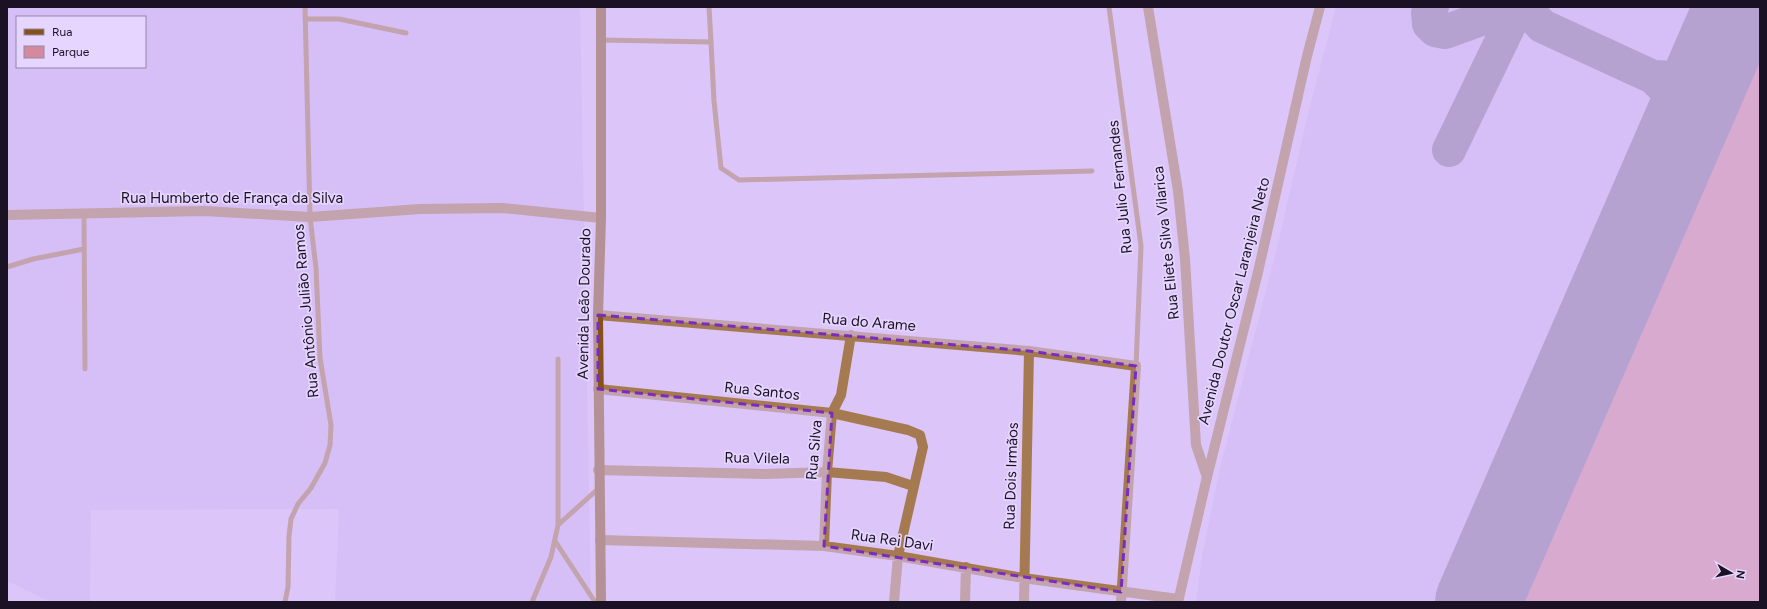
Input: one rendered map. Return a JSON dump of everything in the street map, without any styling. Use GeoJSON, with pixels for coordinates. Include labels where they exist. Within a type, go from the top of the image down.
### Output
{"type":"FeatureCollection","features":[{"type":"Feature","properties":{"kind":"main road","name":"Avenida Leão Dourado"},"geometry":{"type":"LineString","coordinates":[[601,7],[601,218],[598,315],[598,470],[601,602]]}},
{"type":"Feature","properties":{"kind":"street","name":"Rua Eliete Silva Vilarica"},"geometry":{"type":"LineString","coordinates":[[1148,7],[1178,198],[1185,258],[1195,440],[1207,477]]}},
{"type":"Feature","properties":{"kind":"street","name":"Avenida Doutor Oscar Laranjeira Neto"},"geometry":{"type":"LineString","coordinates":[[1178,601],[1258,272],[1305,64],[1320,7]]}},
{"type":"Feature","properties":{"kind":"street","name":"Rua Humberto de França da Silva"},"geometry":{"type":"LineString","coordinates":[[7,215],[204,211],[310,217],[420,209],[503,208],[601,218]]}},
{"type":"Feature","properties":{"kind":"street","name":"Rua do Arame"},"geometry":{"type":"LineString","coordinates":[[598,315],[1029,351],[1136,366]]}},
{"type":"Feature","properties":{"kind":"street","name":"Rua Silva"},"geometry":{"type":"LineString","coordinates":[[824,546],[827,472],[832,413],[841,395],[851,335]]}},
{"type":"Feature","properties":{"kind":"street","name":"Rua Dois Irmãos"},"geometry":{"type":"LineString","coordinates":[[1024,602],[1023,578],[1029,351]]}},
{"type":"Feature","properties":{"kind":"street"},"geometry":{"type":"LineString","coordinates":[[1121,597],[1136,366]]}},
{"type":"Feature","properties":{"kind":"street","name":"Rua Santos"},"geometry":{"type":"LineString","coordinates":[[598,389],[832,413],[908,430],[920,435],[923,447],[913,486]]}},
{"type":"Feature","properties":{"kind":"street","name":"Rua Vilela"},"geometry":{"type":"LineString","coordinates":[[598,470],[765,474],[827,472],[886,477],[913,486]]}},
{"type":"Feature","properties":{"kind":"street"},"geometry":{"type":"LineString","coordinates":[[894,602],[898,556],[913,486]]}},
{"type":"Feature","properties":{"kind":"street","name":"Rua Rei Davi"},"geometry":{"type":"LineString","coordinates":[[600,540],[824,546],[966,567],[1121,597],[1178,601]]}},
{"type":"Feature","properties":{"kind":"street"},"geometry":{"type":"LineString","coordinates":[[965,602],[966,567]]}},
{"type":"Feature","properties":{"kind":"lane","name":"Rua Antônio Julião Ramos"},"geometry":{"type":"LineString","coordinates":[[285,602],[288,587],[288,536],[291,519],[298,504],[311,488],[326,463],[330,445],[330,425],[320,358],[316,268],[310,217],[305,7]]}},
{"type":"Feature","properties":{"kind":"lane"},"geometry":{"type":"LineString","coordinates":[[709,7],[714,100],[721,168],[738,180],[1092,171]]}},
{"type":"Feature","properties":{"kind":"lane","name":"Rua Julio Fernandes"},"geometry":{"type":"LineString","coordinates":[[1109,7],[1141,246],[1136,366]]}},
{"type":"Feature","properties":{"kind":"lane"},"geometry":{"type":"LineString","coordinates":[[305,19],[339,19],[406,33]]}},
{"type":"Feature","properties":{"kind":"lane"},"geometry":{"type":"LineString","coordinates":[[601,40],[710,42]]}},
{"type":"Feature","properties":{"kind":"lane"},"geometry":{"type":"LineString","coordinates":[[84,214],[85,369]]}},
{"type":"Feature","properties":{"kind":"lane"},"geometry":{"type":"LineString","coordinates":[[7,267],[33,259],[84,249]]}},
{"type":"Feature","properties":{"kind":"lane"},"geometry":{"type":"LineString","coordinates":[[532,602],[551,557],[558,525],[558,359]]}},
{"type":"Feature","properties":{"kind":"lane"},"geometry":{"type":"LineString","coordinates":[[558,525],[599,488]]}},
{"type":"Feature","properties":{"kind":"lane"},"geometry":{"type":"LineString","coordinates":[[555,541],[596,602]]}},
{"type":"Feature","properties":{"kind":"highlighted area"},"geometry":{"type":"Polygon","coordinates":[[[598,315],[1029,351],[1136,366],[1121,592],[824,546],[832,413],[598,389],[598,315]]]}},
{"type":"Feature","properties":{"kind":"shaded area"},"geometry":{"type":"Polygon","coordinates":[[[7,7],[580,7],[591,602],[335,602],[339,509],[91,510],[90,602],[51,602],[7,581],[7,7]]]}},
{"type":"Feature","properties":{"kind":"shaded area"},"geometry":{"type":"Polygon","coordinates":[[[1336,7],[1760,7],[1760,602],[1196,602],[1202,556],[1220,468],[1275,256],[1309,110],[1336,7]]]}},
{"type":"Feature","properties":{"kind":"green space"},"geometry":{"type":"Polygon","coordinates":[[[1760,40],[1760,602],[1513,602],[1711,148],[1760,40]]]}},
{"type":"Feature","properties":{"kind":"taxiway"},"geometry":{"type":"LineString","coordinates":[[1432,7],[1428,13],[1429,24],[1435,30],[1445,32],[1500,12],[1506,7]]}},
{"type":"Feature","properties":{"kind":"taxiway"},"geometry":{"type":"LineString","coordinates":[[1449,150],[1518,7]]}},
{"type":"Feature","properties":{"kind":"taxiway"},"geometry":{"type":"LineString","coordinates":[[1529,7],[1532,15],[1542,26],[1653,77],[1677,78],[1697,71],[1717,51]]}},
{"type":"Feature","properties":{"kind":"taxiway"},"geometry":{"type":"LineString","coordinates":[[1653,77],[1668,91],[1677,104],[1681,127],[1680,139]]}},
{"type":"Feature","properties":{"kind":"runway"},"geometry":{"type":"LineString","coordinates":[[1478,602],[1737,7]]}}]}
